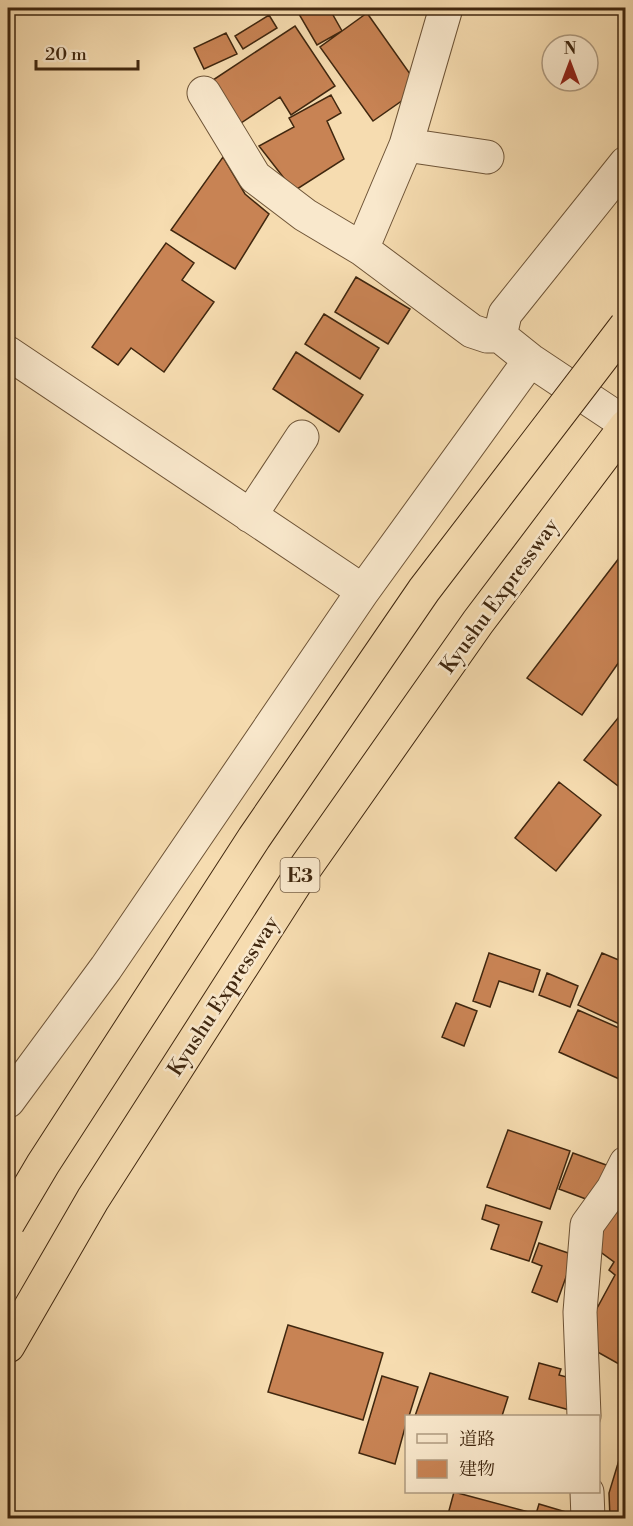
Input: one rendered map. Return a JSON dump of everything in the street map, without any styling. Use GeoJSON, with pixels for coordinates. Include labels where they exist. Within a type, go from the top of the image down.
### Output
{"type":"FeatureCollection","features":[{"type":"Feature","properties":{"kind":"highway"},"geometry":{"type":"LineString","coordinates":[[8,1223],[43,1164],[254,838],[424,590],[626,326]]}},
{"type":"Feature","properties":{"kind":"highway","name":"Kyushu Expressway"},"geometry":{"type":"LineString","coordinates":[[8,1346],[93,1199],[303,871],[478,622],[626,425]]}},
{"type":"Feature","properties":{"kind":"street"},"geometry":{"type":"LineString","coordinates":[[362,249],[406,145],[446,8]]}},
{"type":"Feature","properties":{"kind":"street"},"geometry":{"type":"LineString","coordinates":[[204,93],[255,177],[306,215],[362,249],[472,331],[487,336],[500,336],[530,360],[626,425]]}},
{"type":"Feature","properties":{"kind":"street"},"geometry":{"type":"LineString","coordinates":[[406,145],[488,157]]}},
{"type":"Feature","properties":{"kind":"street"},"geometry":{"type":"LineString","coordinates":[[500,336],[505,314],[626,163]]}},
{"type":"Feature","properties":{"kind":"street"},"geometry":{"type":"LineString","coordinates":[[8,353],[363,591]]}},
{"type":"Feature","properties":{"kind":"street"},"geometry":{"type":"LineString","coordinates":[[8,1101],[106,968],[363,591],[530,360]]}},
{"type":"Feature","properties":{"kind":"street"},"geometry":{"type":"LineString","coordinates":[[250,516],[302,437]]}},
{"type":"Feature","properties":{"kind":"street"},"geometry":{"type":"LineString","coordinates":[[584,1415],[580,1312],[586,1226],[621,1183]]}},
{"type":"Feature","properties":{"kind":"street"},"geometry":{"type":"LineString","coordinates":[[587,1493],[588,1518]]}},
{"type":"Feature","properties":{"kind":"building"},"geometry":{"type":"Polygon","coordinates":[[[329,8],[342,31],[317,45],[296,9],[329,8]]]}},
{"type":"Feature","properties":{"kind":"building"},"geometry":{"type":"Polygon","coordinates":[[[367,13],[420,88],[373,121],[320,47],[367,13]]]}},
{"type":"Feature","properties":{"kind":"building"},"geometry":{"type":"Polygon","coordinates":[[[269,15],[277,28],[243,49],[235,36],[269,15]]]}},
{"type":"Feature","properties":{"kind":"building"},"geometry":{"type":"Polygon","coordinates":[[[295,26],[335,86],[291,115],[280,97],[241,123],[213,80],[295,26]]]}},
{"type":"Feature","properties":{"kind":"building"},"geometry":{"type":"Polygon","coordinates":[[[226,33],[237,54],[204,69],[194,48],[226,33]]]}},
{"type":"Feature","properties":{"kind":"building"},"geometry":{"type":"Polygon","coordinates":[[[331,95],[341,113],[327,121],[344,159],[294,191],[259,146],[294,127],[289,118],[331,95]]]}},
{"type":"Feature","properties":{"kind":"building"},"geometry":{"type":"Polygon","coordinates":[[[223,157],[245,194],[269,214],[235,269],[171,230],[223,157]]]}},
{"type":"Feature","properties":{"kind":"building"},"geometry":{"type":"Polygon","coordinates":[[[166,243],[194,263],[182,280],[214,302],[164,372],[131,348],[118,365],[92,347],[166,243]]]}},
{"type":"Feature","properties":{"kind":"building"},"geometry":{"type":"Polygon","coordinates":[[[356,277],[410,309],[388,344],[335,312],[356,277]]]}},
{"type":"Feature","properties":{"kind":"building"},"geometry":{"type":"Polygon","coordinates":[[[324,314],[379,348],[360,379],[305,344],[324,314]]]}},
{"type":"Feature","properties":{"kind":"building"},"geometry":{"type":"Polygon","coordinates":[[[296,352],[363,395],[339,432],[273,389],[296,352]]]}},
{"type":"Feature","properties":{"kind":"building"},"geometry":{"type":"Polygon","coordinates":[[[626,549],[626,652],[582,715],[527,678],[626,549]]]}},
{"type":"Feature","properties":{"kind":"building"},"geometry":{"type":"Polygon","coordinates":[[[626,708],[626,792],[584,760],[626,708]]]}},
{"type":"Feature","properties":{"kind":"building"},"geometry":{"type":"Polygon","coordinates":[[[559,782],[601,815],[556,871],[515,838],[559,782]]]}},
{"type":"Feature","properties":{"kind":"building"},"geometry":{"type":"Polygon","coordinates":[[[489,953],[540,970],[533,992],[499,981],[490,1007],[473,1001],[489,953]]]}},
{"type":"Feature","properties":{"kind":"building"},"geometry":{"type":"Polygon","coordinates":[[[602,953],[626,963],[626,1027],[578,1005],[602,953]]]}},
{"type":"Feature","properties":{"kind":"building"},"geometry":{"type":"Polygon","coordinates":[[[547,973],[578,986],[570,1007],[539,995],[547,973]]]}},
{"type":"Feature","properties":{"kind":"building"},"geometry":{"type":"Polygon","coordinates":[[[456,1003],[477,1011],[464,1046],[442,1037],[456,1003]]]}},
{"type":"Feature","properties":{"kind":"building"},"geometry":{"type":"Polygon","coordinates":[[[578,1010],[626,1031],[626,1082],[559,1052],[578,1010]]]}},
{"type":"Feature","properties":{"kind":"building"},"geometry":{"type":"Polygon","coordinates":[[[508,1130],[570,1151],[550,1209],[487,1187],[508,1130]]]}},
{"type":"Feature","properties":{"kind":"building"},"geometry":{"type":"Polygon","coordinates":[[[573,1153],[609,1166],[594,1202],[559,1189],[573,1153]]]}},
{"type":"Feature","properties":{"kind":"building"},"geometry":{"type":"Polygon","coordinates":[[[623,1201],[626,1202],[626,1368],[594,1350],[595,1312],[615,1275],[609,1270],[614,1262],[591,1245],[623,1201]]]}},
{"type":"Feature","properties":{"kind":"building"},"geometry":{"type":"Polygon","coordinates":[[[486,1205],[542,1222],[529,1261],[491,1249],[499,1225],[482,1219],[486,1205]]]}},
{"type":"Feature","properties":{"kind":"building"},"geometry":{"type":"Polygon","coordinates":[[[539,1243],[574,1255],[557,1302],[532,1292],[542,1266],[532,1262],[539,1243]]]}},
{"type":"Feature","properties":{"kind":"building"},"geometry":{"type":"Polygon","coordinates":[[[288,1325],[383,1353],[363,1420],[268,1392],[288,1325]]]}},
{"type":"Feature","properties":{"kind":"building"},"geometry":{"type":"Polygon","coordinates":[[[539,1363],[561,1369],[559,1375],[585,1382],[577,1412],[529,1399],[539,1363]]]}},
{"type":"Feature","properties":{"kind":"building"},"geometry":{"type":"Polygon","coordinates":[[[430,1373],[508,1397],[502,1415],[415,1415],[430,1373]]]}},
{"type":"Feature","properties":{"kind":"building"},"geometry":{"type":"Polygon","coordinates":[[[382,1376],[418,1387],[409,1415],[405,1415],[405,1428],[395,1464],[359,1453],[382,1376]]]}},
{"type":"Feature","properties":{"kind":"building"},"geometry":{"type":"Polygon","coordinates":[[[626,1437],[626,1518],[610,1518],[609,1493],[626,1437]]]}},
{"type":"Feature","properties":{"kind":"building"},"geometry":{"type":"Polygon","coordinates":[[[454,1493],[536,1514],[539,1504],[583,1517],[583,1518],[447,1518],[454,1493]]]}}]}
